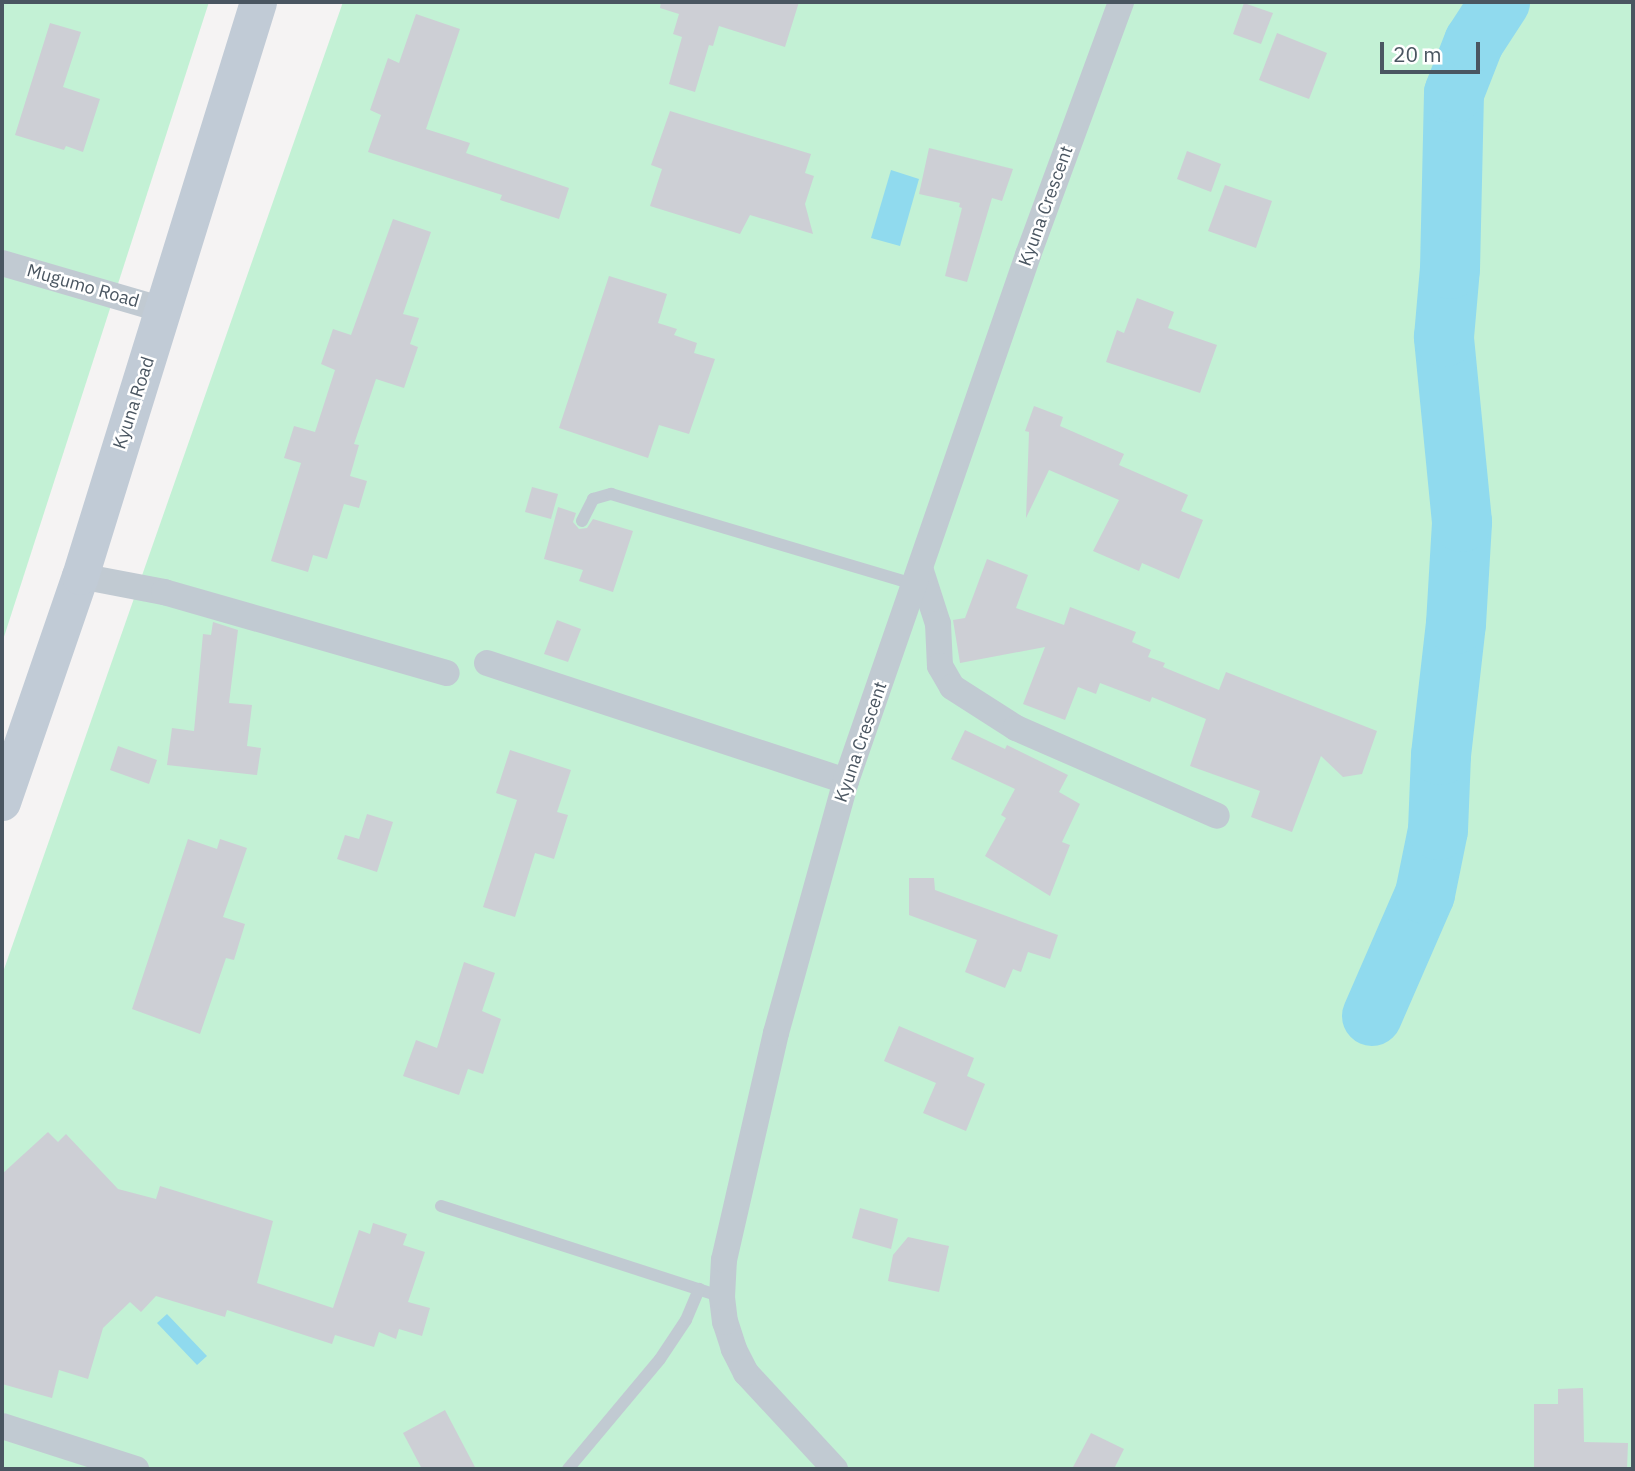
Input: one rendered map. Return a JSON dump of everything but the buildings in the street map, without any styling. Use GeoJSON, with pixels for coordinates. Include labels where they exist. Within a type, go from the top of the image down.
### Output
{"type":"FeatureCollection","features":[{"type":"Feature","properties":{"kind":"main road","name":"Kyuna Road"},"geometry":{"type":"LineString","coordinates":[[2,802],[80,576],[258,2]]}},
{"type":"Feature","properties":{"kind":"street","name":"Kyuna Crescent"},"geometry":{"type":"LineString","coordinates":[[835,1469],[746,1373],[710,1293],[724,1260],[776,1033],[846,781],[1028,255],[1121,2]]}},
{"type":"Feature","properties":{"kind":"street","name":"Mugumo Road"},"geometry":{"type":"LineString","coordinates":[[2,263],[164,310]]}},
{"type":"Feature","properties":{"kind":"street"},"geometry":{"type":"LineString","coordinates":[[80,576],[164,592],[447,673]]}},
{"type":"Feature","properties":{"kind":"street"},"geometry":{"type":"LineString","coordinates":[[918,578],[938,624],[940,666],[952,687],[1016,728],[1217,816]]}},
{"type":"Feature","properties":{"kind":"street"},"geometry":{"type":"LineString","coordinates":[[487,663],[846,781]]}},
{"type":"Feature","properties":{"kind":"street"},"geometry":{"type":"LineString","coordinates":[[2,1426],[136,1469]]}},
{"type":"Feature","properties":{"kind":"lane"},"geometry":{"type":"LineString","coordinates":[[582,522],[593,499],[611,494],[918,578]]}},
{"type":"Feature","properties":{"kind":"lane"},"geometry":{"type":"LineString","coordinates":[[441,1206],[710,1293],[686,1320],[660,1359],[568,1469]]}},
{"type":"Feature","properties":{"kind":"green space"},"geometry":{"type":"Polygon","coordinates":[[[2,2],[209,2],[2,643],[2,2]]]}},
{"type":"Feature","properties":{"kind":"green space"},"geometry":{"type":"Polygon","coordinates":[[[343,2],[1633,2],[1633,1469],[2,1469],[2,975],[343,2]]]}},
{"type":"Feature","properties":{"kind":"water"},"geometry":{"type":"Polygon","coordinates":[[[891,170],[919,179],[900,246],[871,238],[891,170]]]}},
{"type":"Feature","properties":{"kind":"water"},"geometry":{"type":"Polygon","coordinates":[[[167,1314],[207,1356],[197,1365],[157,1323],[167,1314]]]}},
{"type":"Feature","properties":{"kind":"waterway"},"geometry":{"type":"LineString","coordinates":[[1372,1016],[1425,894],[1438,830],[1441,755],[1456,624],[1462,522],[1444,337],[1450,269],[1454,93],[1474,42],[1500,2]]}}]}
